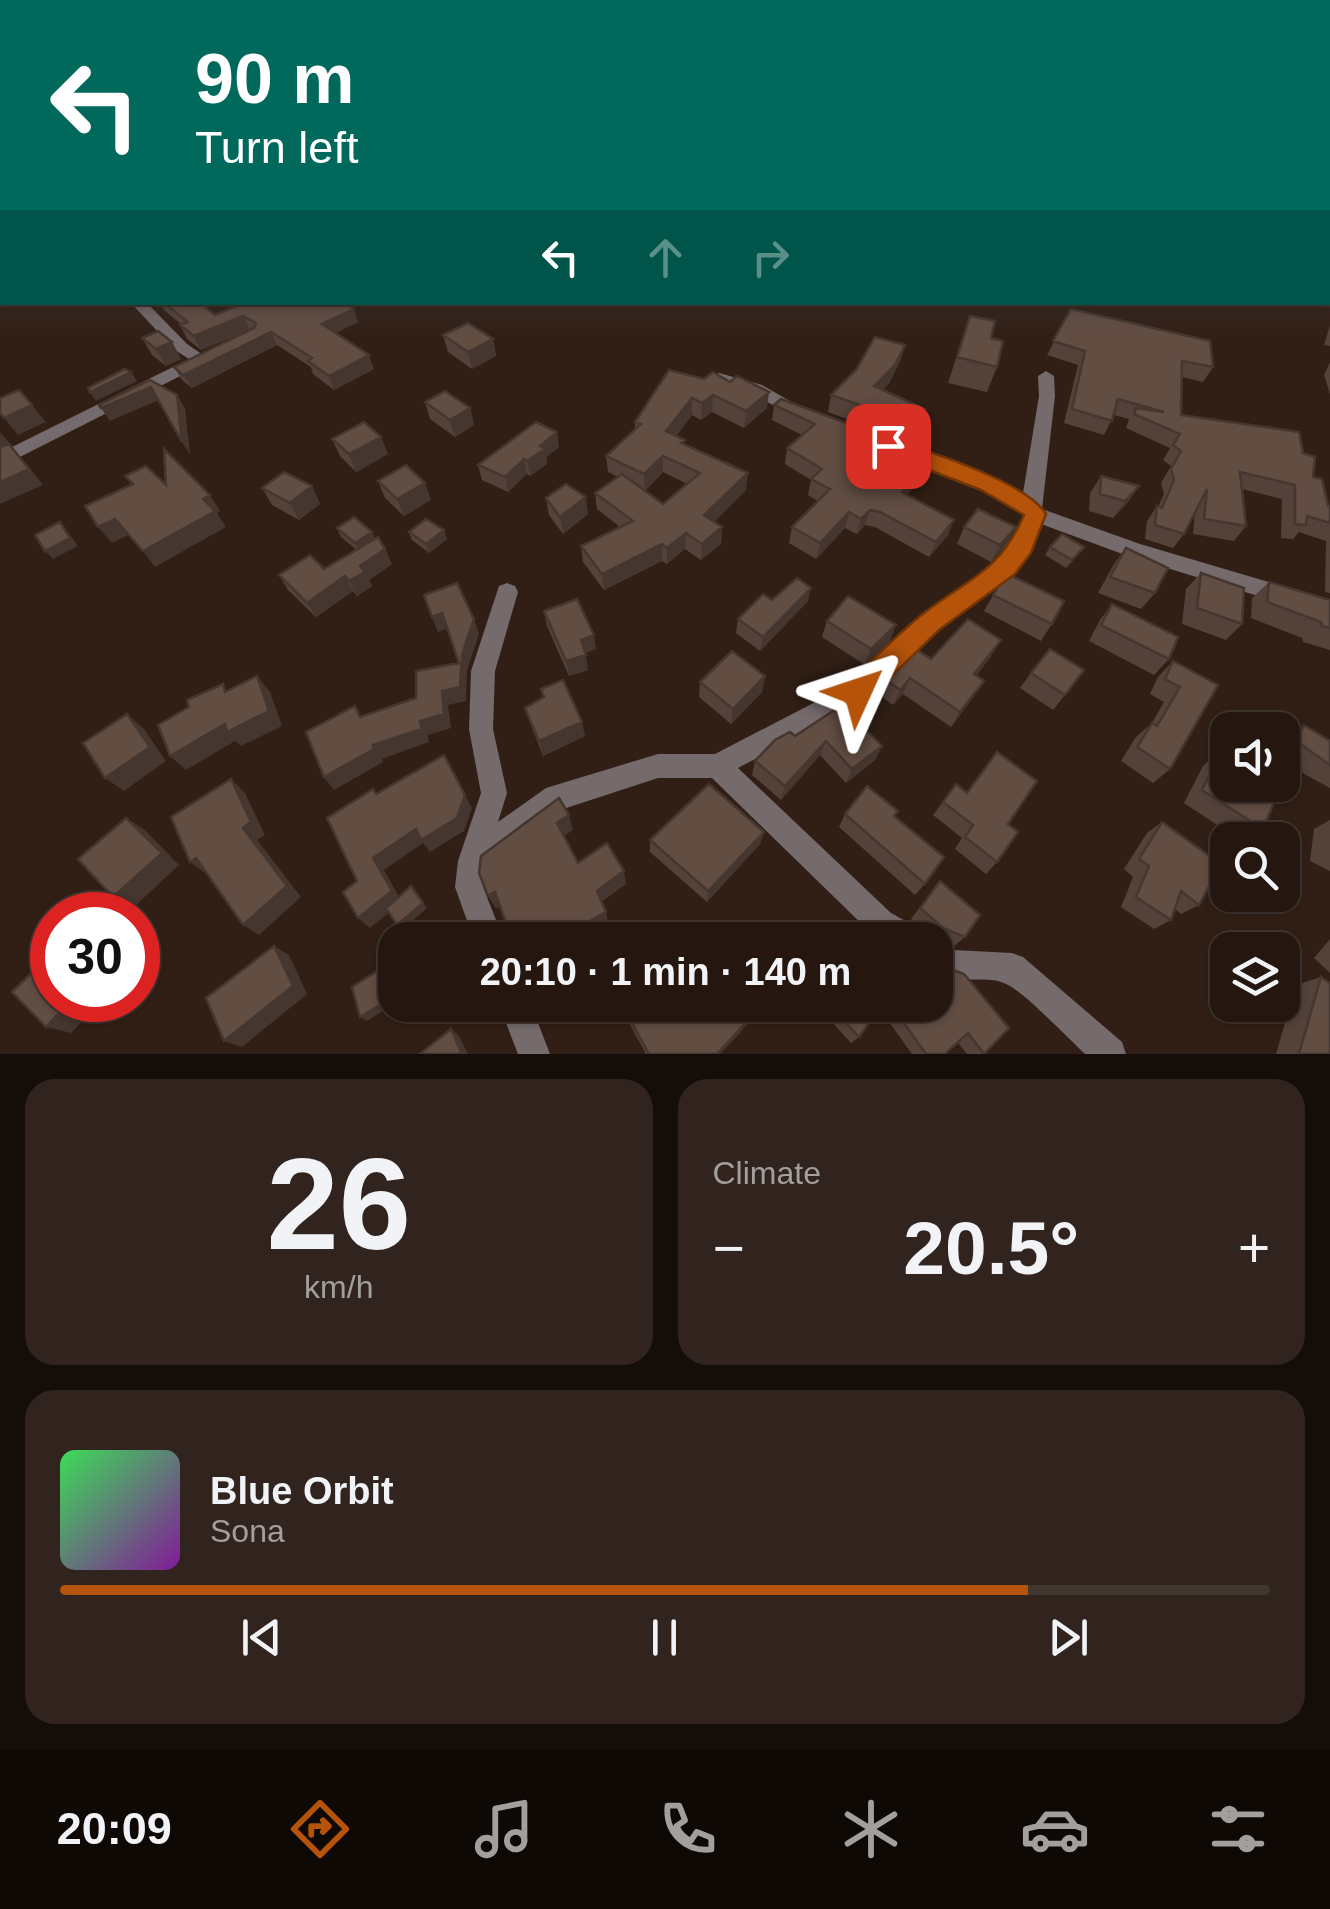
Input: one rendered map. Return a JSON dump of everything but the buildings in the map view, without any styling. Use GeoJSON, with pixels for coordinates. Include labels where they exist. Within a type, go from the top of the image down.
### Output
{"type":"FeatureCollection","features":[{"type":"Feature","properties":{"kind":"street"},"geometry":{"type":"LineString","coordinates":[[140,305],[181,348],[200,360]]}},
{"type":"Feature","properties":{"kind":"street"},"geometry":{"type":"LineString","coordinates":[[0,460],[217,353]]}},
{"type":"Feature","properties":{"kind":"street"},"geometry":{"type":"LineString","coordinates":[[472,861],[546,801],[658,766],[717,766],[858,692],[930,622],[1006,567],[1019,553],[1032,510],[1039,430],[1047,396],[1046,376]]}},
{"type":"Feature","properties":{"kind":"street"},"geometry":{"type":"LineString","coordinates":[[719,378],[756,389],[781,405],[813,417]]}},
{"type":"Feature","properties":{"kind":"street"},"geometry":{"type":"LineString","coordinates":[[882,444],[988,485],[1032,510],[1135,550],[1330,609]]}},
{"type":"Feature","properties":{"kind":"street"},"geometry":{"type":"LineString","coordinates":[[482,922],[468,888],[472,861],[494,793],[482,729],[483,671],[506,592]]}},
{"type":"Feature","properties":{"kind":"street"},"geometry":{"type":"LineString","coordinates":[[717,766],[881,922]]}},
{"type":"Feature","properties":{"kind":"street"},"geometry":{"type":"LineString","coordinates":[[953,965],[1012,968],[1110,1054]]}},
{"type":"Feature","properties":{"kind":"street"},"geometry":{"type":"LineString","coordinates":[[521,1022],[534,1054]]}},
{"type":"Feature","properties":{"kind":"route"},"geometry":{"type":"LineString","coordinates":[[858,692],[930,622],[1006,567],[1019,553],[1035,514],[1030,507],[988,485],[888,446]]}}]}
